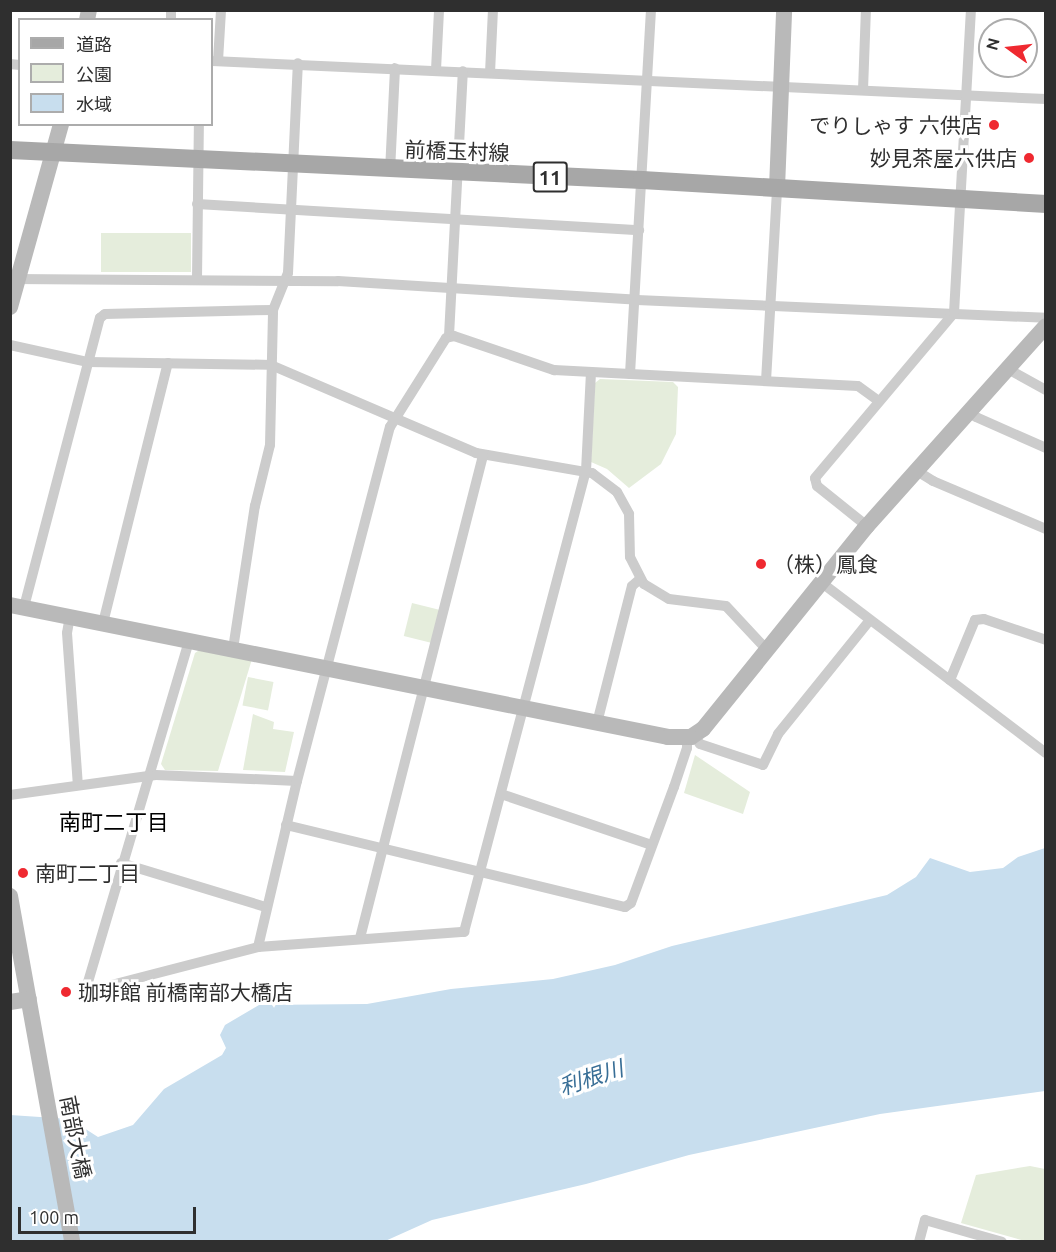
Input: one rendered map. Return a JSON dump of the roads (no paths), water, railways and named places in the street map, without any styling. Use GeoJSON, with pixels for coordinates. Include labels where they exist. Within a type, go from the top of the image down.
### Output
{"type":"FeatureCollection","features":[{"type":"Feature","properties":{"kind":"main road","name":"前橋玉村線"},"geometry":{"type":"LineString","coordinates":[[10,150],[199,158],[390,171],[642,180],[1046,204]]}},
{"type":"Feature","properties":{"kind":"street"},"geometry":{"type":"LineString","coordinates":[[221,10],[215,61],[782,85],[1046,99]]}},
{"type":"Feature","properties":{"kind":"street"},"geometry":{"type":"LineString","coordinates":[[436,70],[439,10]]}},
{"type":"Feature","properties":{"kind":"street"},"geometry":{"type":"LineString","coordinates":[[490,73],[493,10]]}},
{"type":"Feature","properties":{"kind":"street"},"geometry":{"type":"LineString","coordinates":[[630,374],[637,300],[651,10]]}},
{"type":"Feature","properties":{"kind":"street"},"geometry":{"type":"LineString","coordinates":[[766,381],[784,10]]}},
{"type":"Feature","properties":{"kind":"street"},"geometry":{"type":"LineString","coordinates":[[863,90],[866,10]]}},
{"type":"Feature","properties":{"kind":"street"},"geometry":{"type":"LineString","coordinates":[[867,526],[815,481],[954,313],[972,10]]}},
{"type":"Feature","properties":{"kind":"street"},"geometry":{"type":"LineString","coordinates":[[233,649],[255,506],[270,445],[273,310],[286,279],[292,210],[298,63]]}},
{"type":"Feature","properties":{"kind":"street"},"geometry":{"type":"LineString","coordinates":[[390,171],[394,68]]}},
{"type":"Feature","properties":{"kind":"street"},"geometry":{"type":"LineString","coordinates":[[258,947],[297,781],[393,420],[449,336],[463,71]]}},
{"type":"Feature","properties":{"kind":"street"},"geometry":{"type":"LineString","coordinates":[[10,307],[14,279],[55,152],[61,126]]}},
{"type":"Feature","properties":{"kind":"street"},"geometry":{"type":"LineString","coordinates":[[197,279],[199,126]]}},
{"type":"Feature","properties":{"kind":"street"},"geometry":{"type":"LineString","coordinates":[[197,204],[639,230]]}},
{"type":"Feature","properties":{"kind":"street"},"geometry":{"type":"LineString","coordinates":[[14,279],[286,279],[637,300],[1046,318]]}},
{"type":"Feature","properties":{"kind":"street"},"geometry":{"type":"LineString","coordinates":[[273,310],[105,314],[100,318],[17,606],[597,723],[690,737],[700,744],[763,765],[778,734],[870,620]]}},
{"type":"Feature","properties":{"kind":"street"},"geometry":{"type":"LineString","coordinates":[[286,825],[625,907],[631,903],[690,737],[767,650],[867,526],[1046,326]]}},
{"type":"Feature","properties":{"kind":"street"},"geometry":{"type":"LineString","coordinates":[[449,336],[535,366],[591,372],[858,386],[879,401]]}},
{"type":"Feature","properties":{"kind":"street"},"geometry":{"type":"LineString","coordinates":[[10,345],[88,362],[271,365],[393,420],[483,455],[586,471],[602,478],[621,497],[629,514],[629,550],[640,579],[666,599],[726,606],[767,650]]}},
{"type":"Feature","properties":{"kind":"street"},"geometry":{"type":"LineString","coordinates":[[103,622],[168,363]]}},
{"type":"Feature","properties":{"kind":"street"},"geometry":{"type":"LineString","coordinates":[[1008,369],[1046,390]]}},
{"type":"Feature","properties":{"kind":"street"},"geometry":{"type":"LineString","coordinates":[[189,641],[86,980],[87,989],[258,947],[464,932],[586,471],[591,372]]}},
{"type":"Feature","properties":{"kind":"street"},"geometry":{"type":"LineString","coordinates":[[970,411],[976,417],[1046,448]]}},
{"type":"Feature","properties":{"kind":"street"},"geometry":{"type":"LineString","coordinates":[[360,938],[381,848],[483,455]]}},
{"type":"Feature","properties":{"kind":"street"},"geometry":{"type":"LineString","coordinates":[[917,471],[933,481],[1046,529]]}},
{"type":"Feature","properties":{"kind":"street"},"geometry":{"type":"LineString","coordinates":[[597,723],[632,586],[640,579]]}},
{"type":"Feature","properties":{"kind":"street"},"geometry":{"type":"LineString","coordinates":[[822,583],[1046,753]]}},
{"type":"Feature","properties":{"kind":"street"},"geometry":{"type":"LineString","coordinates":[[70,616],[67,633],[78,785]]}},
{"type":"Feature","properties":{"kind":"street"},"geometry":{"type":"LineString","coordinates":[[950,680],[975,620],[984,619],[1046,640]]}},
{"type":"Feature","properties":{"kind":"street"},"geometry":{"type":"LineString","coordinates":[[10,795],[148,776],[297,781]]}},
{"type":"Feature","properties":{"kind":"street"},"geometry":{"type":"LineString","coordinates":[[501,794],[652,845]]}},
{"type":"Feature","properties":{"kind":"street"},"geometry":{"type":"LineString","coordinates":[[121,863],[266,907]]}},
{"type":"Feature","properties":{"kind":"street","name":"南部大橋"},"geometry":{"type":"LineString","coordinates":[[10,896],[72,1242]]}},
{"type":"Feature","properties":{"kind":"street"},"geometry":{"type":"LineString","coordinates":[[10,1002],[29,999]]}},
{"type":"Feature","properties":{"kind":"street"},"geometry":{"type":"LineString","coordinates":[[919,1242],[925,1220],[1002,1242]]}},
{"type":"Feature","properties":{"kind":"water","name":"利根川"},"geometry":{"type":"Polygon","coordinates":[[[1045,848],[1045,1091],[880,1114],[689,1155],[586,1184],[432,1220],[383,1242],[11,1241],[10,1115],[70,1119],[98,1137],[133,1125],[164,1089],[222,1055],[226,1048],[220,1035],[225,1025],[259,1005],[367,1004],[451,989],[553,979],[615,965],[672,946],[887,895],[916,877],[930,858],[970,872],[1003,868],[1018,857],[1045,848]]]}},
{"type":"Feature","properties":{"kind":"place","name":"でりしゃす 六供店"},"geometry":{"type":"Point","coordinates":[994,125]}},
{"type":"Feature","properties":{"kind":"place","name":"妙見茶屋六供店"},"geometry":{"type":"Point","coordinates":[1029,158]}},
{"type":"Feature","properties":{"kind":"place","name":"（株）鳳食"},"geometry":{"type":"Point","coordinates":[761,564]}},
{"type":"Feature","properties":{"kind":"place","name":"南町二丁目"},"geometry":{"type":"Point","coordinates":[23,873]}},
{"type":"Feature","properties":{"kind":"place","name":"珈琲館 前橋南部大橋店"},"geometry":{"type":"Point","coordinates":[66,992]}},
{"type":"Feature","properties":{"kind":"district","name":"南町二丁目"},"geometry":{"type":"Point","coordinates":[114,822]}}]}
